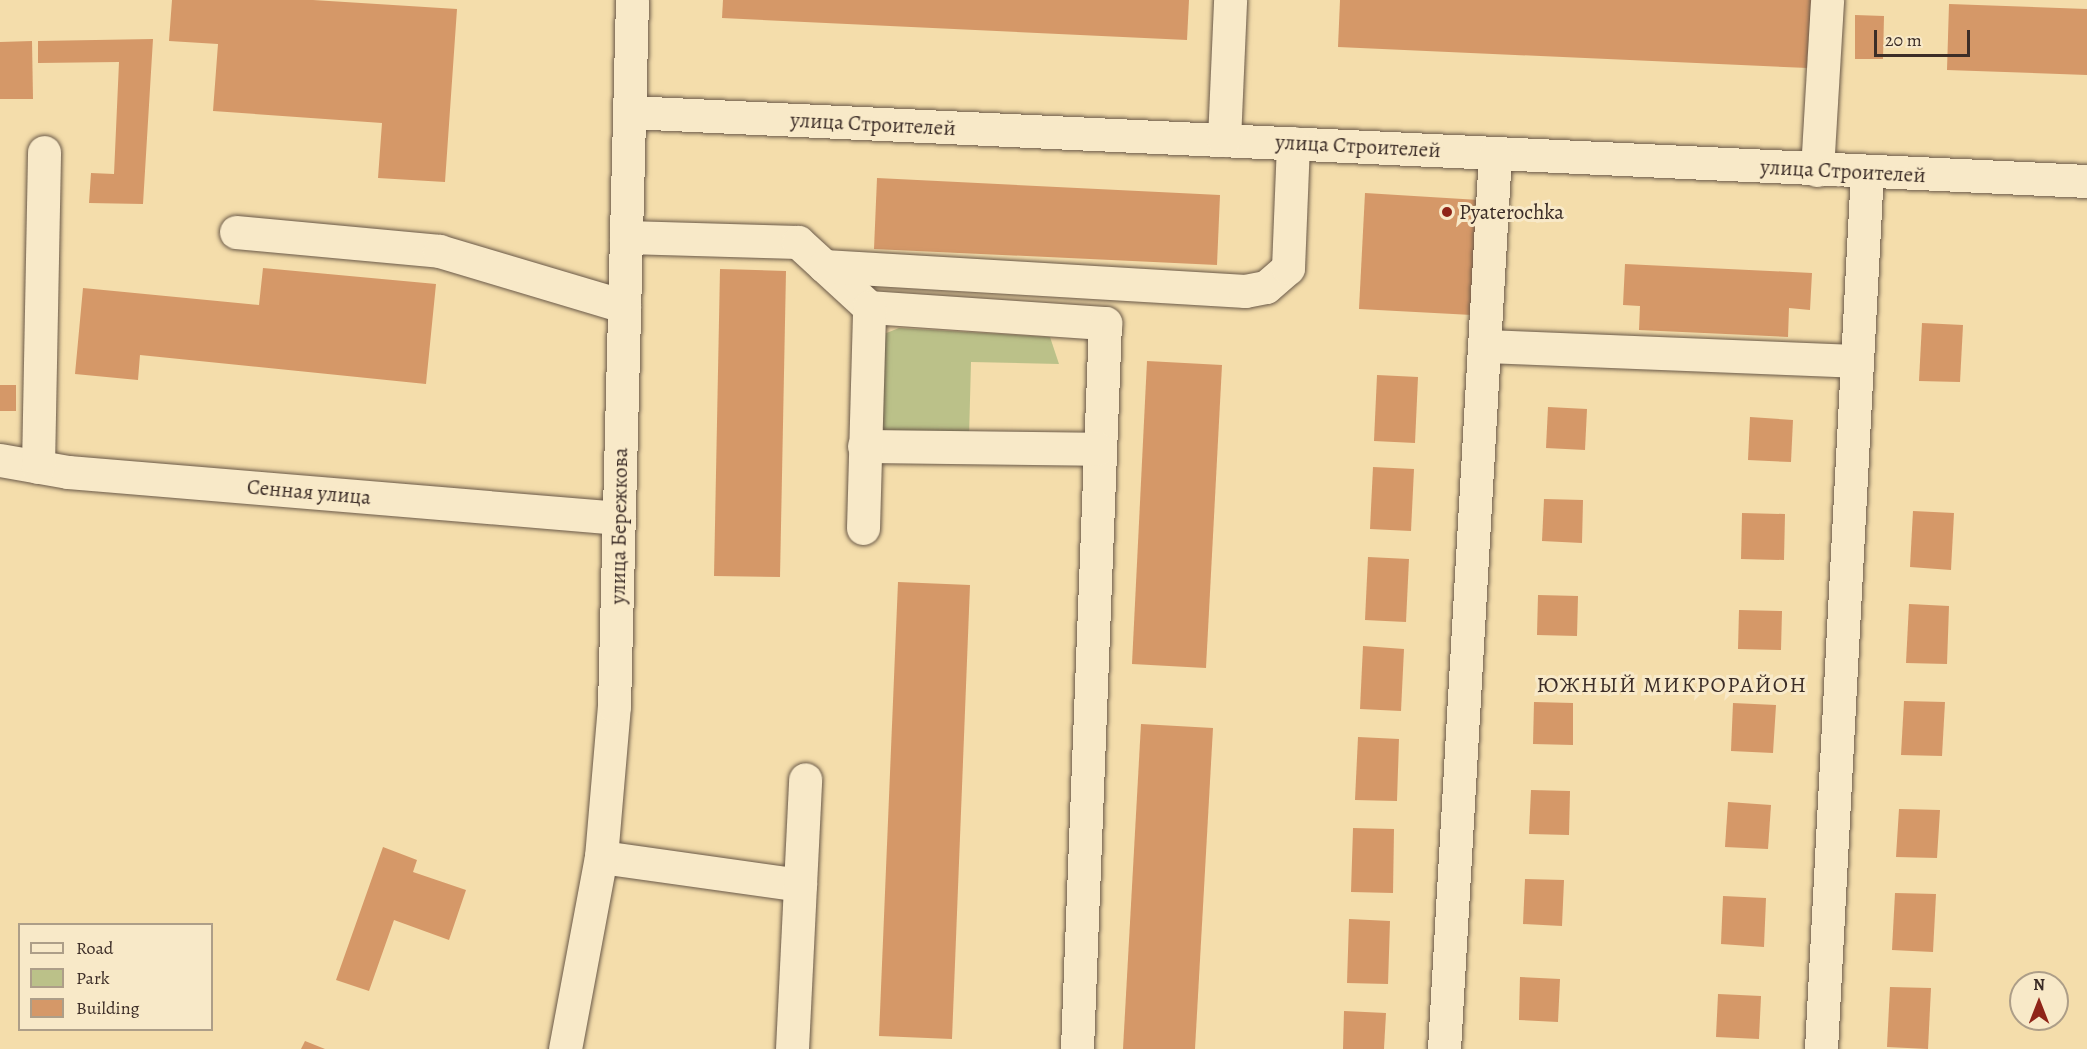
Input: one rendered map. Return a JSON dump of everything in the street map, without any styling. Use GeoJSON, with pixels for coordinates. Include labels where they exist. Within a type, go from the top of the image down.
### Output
{"type":"FeatureCollection","features":[{"type":"Feature","properties":{"kind":"street","name":"улица Бережкова"},"geometry":{"type":"LineString","coordinates":[[565,1049],[601,857],[614,706],[632,0]]}},
{"type":"Feature","properties":{"kind":"street"},"geometry":{"type":"LineString","coordinates":[[1224,140],[1230,0]]}},
{"type":"Feature","properties":{"kind":"street"},"geometry":{"type":"LineString","coordinates":[[1817,170],[1827,0]]}},
{"type":"Feature","properties":{"kind":"street","name":"улица Строителей"},"geometry":{"type":"LineString","coordinates":[[629,112],[2087,181]]}},
{"type":"Feature","properties":{"kind":"street"},"geometry":{"type":"LineString","coordinates":[[824,266],[1245,291],[1266,286],[1288,268],[1293,143]]}},
{"type":"Feature","properties":{"kind":"street"},"geometry":{"type":"LineString","coordinates":[[38,467],[44,152]]}},
{"type":"Feature","properties":{"kind":"street"},"geometry":{"type":"LineString","coordinates":[[1444,1049],[1495,153]]}},
{"type":"Feature","properties":{"kind":"street"},"geometry":{"type":"LineString","coordinates":[[1821,1049],[1867,172]]}},
{"type":"Feature","properties":{"kind":"street"},"geometry":{"type":"LineString","coordinates":[[236,232],[439,251],[624,306]]}},
{"type":"Feature","properties":{"kind":"street"},"geometry":{"type":"LineString","coordinates":[[626,237],[798,242],[869,307],[1105,323]]}},
{"type":"Feature","properties":{"kind":"street"},"geometry":{"type":"LineString","coordinates":[[1077,1049],[1106,283]]}},
{"type":"Feature","properties":{"kind":"street"},"geometry":{"type":"LineString","coordinates":[[863,528],[869,307]]}},
{"type":"Feature","properties":{"kind":"street"},"geometry":{"type":"LineString","coordinates":[[1484,346],[1857,361]]}},
{"type":"Feature","properties":{"kind":"street"},"geometry":{"type":"LineString","coordinates":[[864,446],[1098,449]]}},
{"type":"Feature","properties":{"kind":"street","name":"Сенная улица"},"geometry":{"type":"LineString","coordinates":[[0,460],[38,467],[619,518]]}},
{"type":"Feature","properties":{"kind":"street"},"geometry":{"type":"LineString","coordinates":[[792,1049],[805,779]]}},
{"type":"Feature","properties":{"kind":"street"},"geometry":{"type":"LineString","coordinates":[[601,857],[800,885]]}},
{"type":"Feature","properties":{"kind":"green space"},"geometry":{"type":"Polygon","coordinates":[[[899,328],[1050,337],[1059,364],[971,362],[969,438],[877,430],[879,336],[899,328]]]}},
{"type":"Feature","properties":{"kind":"building"},"geometry":{"type":"Polygon","coordinates":[[[172,0],[313,0],[457,9],[445,182],[378,178],[382,123],[213,111],[218,44],[169,41],[172,0]]]}},
{"type":"Feature","properties":{"kind":"building"},"geometry":{"type":"Polygon","coordinates":[[[723,0],[1189,0],[1187,40],[722,18],[723,0]]]}},
{"type":"Feature","properties":{"kind":"building"},"geometry":{"type":"Polygon","coordinates":[[[1340,0],[1811,0],[1808,68],[1338,47],[1340,0]]]}},
{"type":"Feature","properties":{"kind":"building"},"geometry":{"type":"Polygon","coordinates":[[[1949,4],[2087,9],[2087,75],[1947,70],[1949,4]]]}},
{"type":"Feature","properties":{"kind":"building"},"geometry":{"type":"Polygon","coordinates":[[[1855,15],[1884,16],[1883,59],[1855,59],[1855,15]]]}},
{"type":"Feature","properties":{"kind":"building"},"geometry":{"type":"Polygon","coordinates":[[[153,39],[143,204],[89,203],[91,173],[114,174],[119,62],[38,63],[38,41],[153,39]]]}},
{"type":"Feature","properties":{"kind":"building"},"geometry":{"type":"Polygon","coordinates":[[[32,41],[33,99],[0,99],[0,42],[32,41]]]}},
{"type":"Feature","properties":{"kind":"building"},"geometry":{"type":"Polygon","coordinates":[[[877,178],[1220,195],[1217,265],[874,249],[877,178]]]}},
{"type":"Feature","properties":{"kind":"building"},"geometry":{"type":"Polygon","coordinates":[[[1365,193],[1479,200],[1472,315],[1359,309],[1365,193]]]}},
{"type":"Feature","properties":{"kind":"building"},"geometry":{"type":"Polygon","coordinates":[[[1625,264],[1812,273],[1810,310],[1789,308],[1788,337],[1639,330],[1640,306],[1623,305],[1625,264]]]}},
{"type":"Feature","properties":{"kind":"building"},"geometry":{"type":"Polygon","coordinates":[[[263,268],[436,284],[426,384],[140,355],[138,380],[75,374],[83,288],[259,305],[263,268]]]}},
{"type":"Feature","properties":{"kind":"building"},"geometry":{"type":"Polygon","coordinates":[[[720,269],[786,271],[780,577],[714,576],[720,269]]]}},
{"type":"Feature","properties":{"kind":"building"},"geometry":{"type":"Polygon","coordinates":[[[1922,323],[1963,325],[1960,382],[1919,381],[1922,323]]]}},
{"type":"Feature","properties":{"kind":"building"},"geometry":{"type":"Polygon","coordinates":[[[1147,361],[1222,365],[1206,668],[1132,664],[1147,361]]]}},
{"type":"Feature","properties":{"kind":"building"},"geometry":{"type":"Polygon","coordinates":[[[1377,375],[1418,377],[1415,443],[1374,441],[1377,375]]]}},
{"type":"Feature","properties":{"kind":"building"},"geometry":{"type":"Polygon","coordinates":[[[0,385],[16,385],[16,411],[0,411],[0,385]]]}},
{"type":"Feature","properties":{"kind":"building"},"geometry":{"type":"Polygon","coordinates":[[[1548,407],[1587,409],[1585,450],[1546,448],[1548,407]]]}},
{"type":"Feature","properties":{"kind":"building"},"geometry":{"type":"Polygon","coordinates":[[[1750,417],[1793,420],[1791,462],[1748,460],[1750,417]]]}},
{"type":"Feature","properties":{"kind":"building"},"geometry":{"type":"Polygon","coordinates":[[[1373,467],[1414,469],[1411,531],[1370,529],[1373,467]]]}},
{"type":"Feature","properties":{"kind":"building"},"geometry":{"type":"Polygon","coordinates":[[[1544,499],[1583,500],[1582,543],[1542,541],[1544,499]]]}},
{"type":"Feature","properties":{"kind":"building"},"geometry":{"type":"Polygon","coordinates":[[[1913,511],[1954,513],[1951,570],[1910,567],[1913,511]]]}},
{"type":"Feature","properties":{"kind":"building"},"geometry":{"type":"Polygon","coordinates":[[[1742,513],[1785,514],[1784,560],[1741,559],[1742,513]]]}},
{"type":"Feature","properties":{"kind":"building"},"geometry":{"type":"Polygon","coordinates":[[[1368,557],[1409,559],[1406,622],[1365,620],[1368,557]]]}},
{"type":"Feature","properties":{"kind":"building"},"geometry":{"type":"Polygon","coordinates":[[[898,582],[970,585],[952,1039],[879,1036],[898,582]]]}},
{"type":"Feature","properties":{"kind":"building"},"geometry":{"type":"Polygon","coordinates":[[[1538,595],[1578,596],[1577,636],[1537,635],[1538,595]]]}},
{"type":"Feature","properties":{"kind":"building"},"geometry":{"type":"Polygon","coordinates":[[[1909,604],[1949,606],[1947,664],[1906,663],[1909,604]]]}},
{"type":"Feature","properties":{"kind":"building"},"geometry":{"type":"Polygon","coordinates":[[[1739,610],[1782,611],[1781,650],[1738,649],[1739,610]]]}},
{"type":"Feature","properties":{"kind":"building"},"geometry":{"type":"Polygon","coordinates":[[[1363,646],[1404,649],[1401,711],[1360,709],[1363,646]]]}},
{"type":"Feature","properties":{"kind":"building"},"geometry":{"type":"Polygon","coordinates":[[[1904,701],[1945,702],[1942,756],[1901,755],[1904,701]]]}},
{"type":"Feature","properties":{"kind":"building"},"geometry":{"type":"Polygon","coordinates":[[[1534,702],[1573,703],[1573,745],[1533,744],[1534,702]]]}},
{"type":"Feature","properties":{"kind":"building"},"geometry":{"type":"Polygon","coordinates":[[[1733,703],[1776,705],[1773,753],[1731,751],[1733,703]]]}},
{"type":"Feature","properties":{"kind":"building"},"geometry":{"type":"Polygon","coordinates":[[[1141,724],[1213,728],[1195,1049],[1123,1049],[1141,724]]]}},
{"type":"Feature","properties":{"kind":"building"},"geometry":{"type":"Polygon","coordinates":[[[1358,737],[1399,739],[1397,801],[1355,800],[1358,737]]]}},
{"type":"Feature","properties":{"kind":"building"},"geometry":{"type":"Polygon","coordinates":[[[1531,790],[1570,791],[1569,835],[1529,834],[1531,790]]]}},
{"type":"Feature","properties":{"kind":"building"},"geometry":{"type":"Polygon","coordinates":[[[1728,802],[1771,805],[1768,849],[1725,847],[1728,802]]]}},
{"type":"Feature","properties":{"kind":"building"},"geometry":{"type":"Polygon","coordinates":[[[1899,809],[1940,810],[1937,858],[1896,857],[1899,809]]]}},
{"type":"Feature","properties":{"kind":"building"},"geometry":{"type":"Polygon","coordinates":[[[1353,828],[1394,829],[1393,893],[1351,892],[1353,828]]]}},
{"type":"Feature","properties":{"kind":"building"},"geometry":{"type":"Polygon","coordinates":[[[383,847],[417,860],[413,872],[466,890],[449,940],[394,920],[369,991],[336,980],[383,847]]]}},
{"type":"Feature","properties":{"kind":"building"},"geometry":{"type":"Polygon","coordinates":[[[1525,879],[1564,880],[1562,926],[1523,924],[1525,879]]]}},
{"type":"Feature","properties":{"kind":"building"},"geometry":{"type":"Polygon","coordinates":[[[1895,893],[1936,894],[1933,952],[1892,950],[1895,893]]]}},
{"type":"Feature","properties":{"kind":"building"},"geometry":{"type":"Polygon","coordinates":[[[1723,896],[1766,898],[1764,947],[1721,944],[1723,896]]]}},
{"type":"Feature","properties":{"kind":"building"},"geometry":{"type":"Polygon","coordinates":[[[1349,919],[1390,921],[1388,984],[1347,983],[1349,919]]]}},
{"type":"Feature","properties":{"kind":"building"},"geometry":{"type":"Polygon","coordinates":[[[1520,977],[1560,979],[1558,1022],[1519,1020],[1520,977]]]}},
{"type":"Feature","properties":{"kind":"building"},"geometry":{"type":"Polygon","coordinates":[[[1890,987],[1931,988],[1928,1049],[1887,1047],[1890,987]]]}},
{"type":"Feature","properties":{"kind":"building"},"geometry":{"type":"Polygon","coordinates":[[[1718,994],[1761,996],[1759,1039],[1716,1037],[1718,994]]]}},
{"type":"Feature","properties":{"kind":"building"},"geometry":{"type":"Polygon","coordinates":[[[1344,1011],[1386,1013],[1384,1049],[1343,1049],[1344,1011]]]}},
{"type":"Feature","properties":{"kind":"building"},"geometry":{"type":"Polygon","coordinates":[[[305,1041],[325,1049],[301,1049],[305,1041]]]}},
{"type":"Feature","properties":{"kind":"place","name":"Pyaterochka"},"geometry":{"type":"Point","coordinates":[1447,212]}},
{"type":"Feature","properties":{"kind":"district","name":"ЮЖНЫЙ МИКРОРАЙОН"},"geometry":{"type":"Point","coordinates":[1672,686]}}]}
